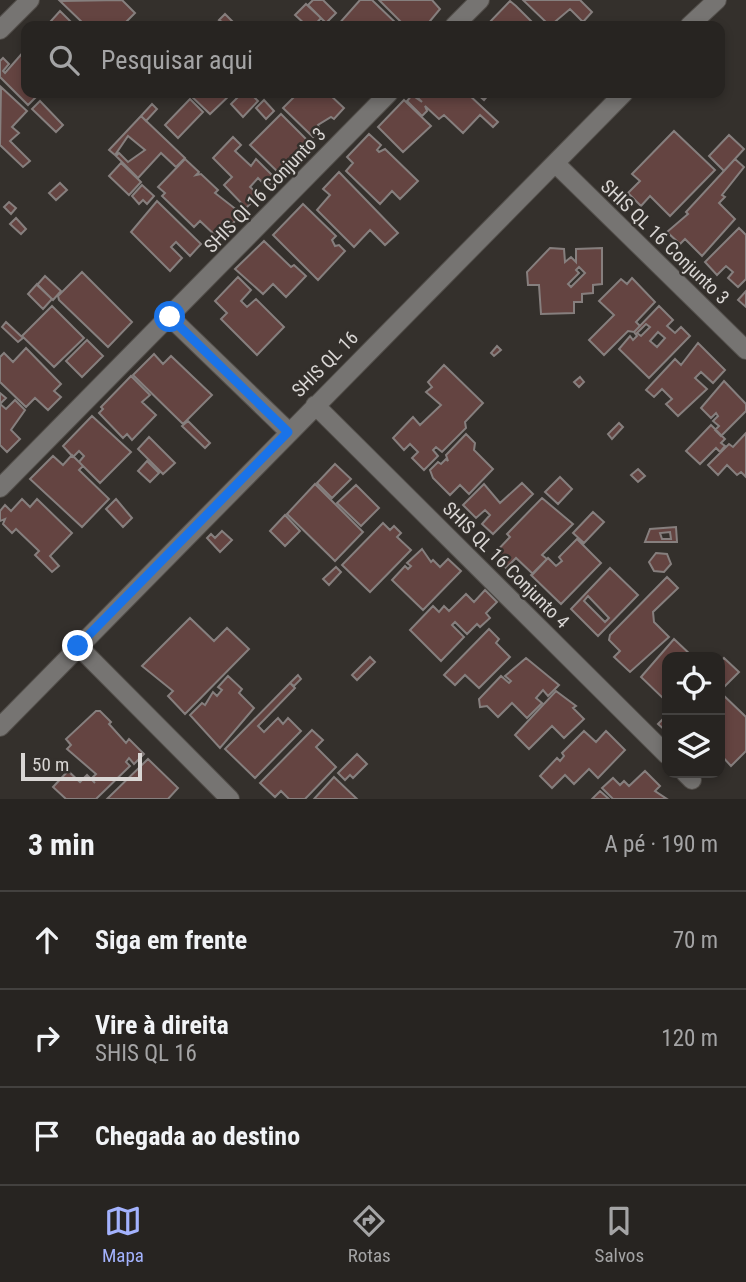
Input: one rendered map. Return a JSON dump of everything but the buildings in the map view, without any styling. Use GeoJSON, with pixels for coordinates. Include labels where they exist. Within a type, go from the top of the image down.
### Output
{"type":"FeatureCollection","features":[{"type":"Feature","properties":{"kind":"street"},"geometry":{"type":"LineString","coordinates":[[0,30],[30,0]]}},
{"type":"Feature","properties":{"kind":"street"},"geometry":{"type":"LineString","coordinates":[[459,21],[480,0]]}},
{"type":"Feature","properties":{"kind":"street"},"geometry":{"type":"LineString","coordinates":[[700,13],[717,0]]}},
{"type":"Feature","properties":{"kind":"street","name":"SHIS QI 16 Conjunto 3"},"geometry":{"type":"LineString","coordinates":[[0,488],[384,98]]}},
{"type":"Feature","properties":{"kind":"street","name":"SHIS QL 16"},"geometry":{"type":"LineString","coordinates":[[0,727],[619,98]]}},
{"type":"Feature","properties":{"kind":"street","name":"SHIS QL 16 Conjunto 3"},"geometry":{"type":"LineString","coordinates":[[555,163],[746,350]]}},
{"type":"Feature","properties":{"kind":"street"},"geometry":{"type":"LineString","coordinates":[[170,317],[288,432]]}},
{"type":"Feature","properties":{"kind":"street","name":"SHIS QL 16 Conjunto 4"},"geometry":{"type":"LineString","coordinates":[[315,405],[662,750]]}},
{"type":"Feature","properties":{"kind":"street"},"geometry":{"type":"LineString","coordinates":[[78,646],[230,799]]}},
{"type":"Feature","properties":{"kind":"route"},"geometry":{"type":"LineString","coordinates":[[78,646],[288,432],[170,317]]}}]}
